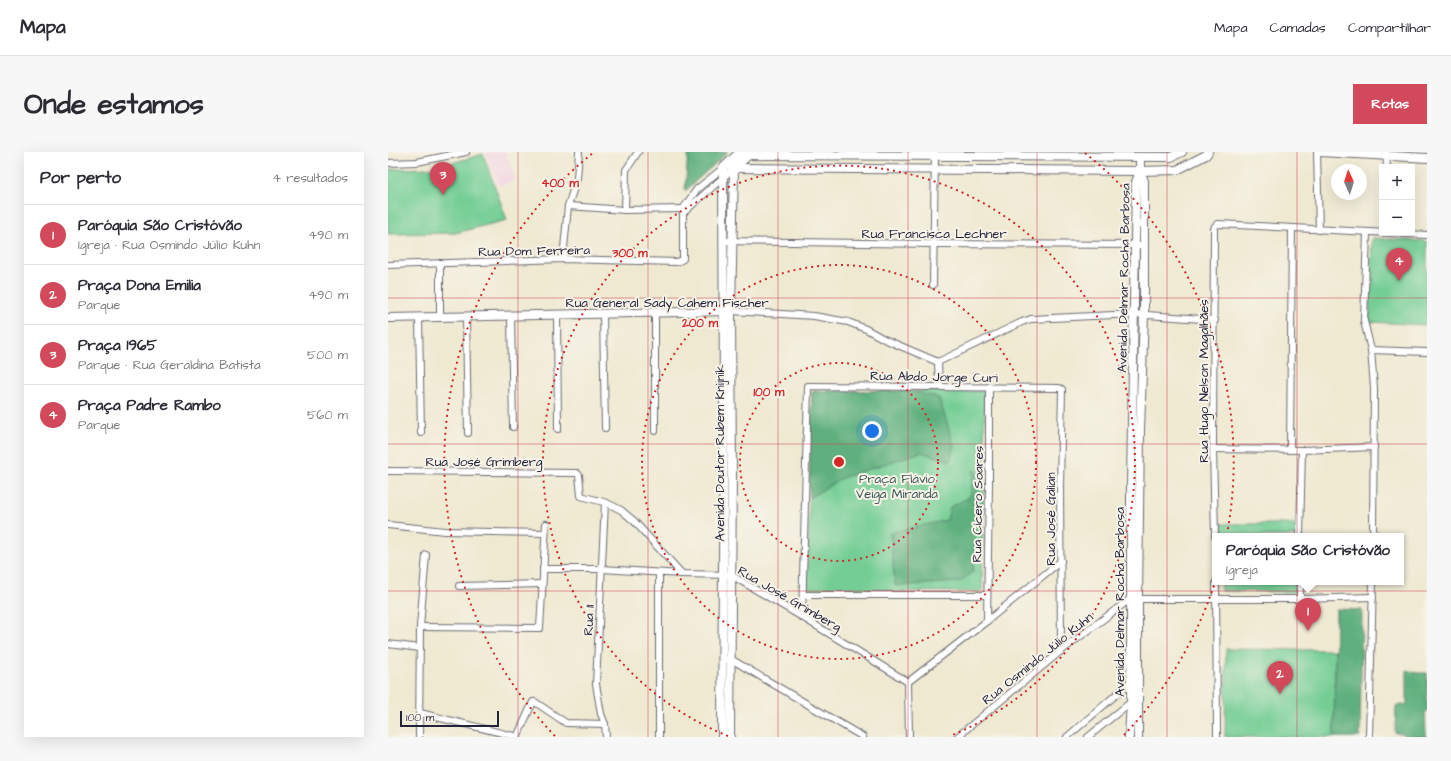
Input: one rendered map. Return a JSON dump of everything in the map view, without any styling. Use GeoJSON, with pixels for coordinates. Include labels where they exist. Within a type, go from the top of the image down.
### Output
{"type":"FeatureCollection","features":[{"type":"Feature","properties":{"kind":"street"},"geometry":{"type":"LineString","coordinates":[[388,163],[417,162],[466,152]]}},
{"type":"Feature","properties":{"kind":"street"},"geometry":{"type":"LineString","coordinates":[[563,260],[568,206],[577,178],[580,152]]}},
{"type":"Feature","properties":{"kind":"street"},"geometry":{"type":"LineString","coordinates":[[625,210],[626,170],[638,152]]}},
{"type":"Feature","properties":{"kind":"street"},"geometry":{"type":"LineString","coordinates":[[723,172],[739,153],[1140,154],[1171,157],[1182,152]]}},
{"type":"Feature","properties":{"kind":"street"},"geometry":{"type":"LineString","coordinates":[[568,206],[625,210],[683,211],[697,189],[723,172],[734,168],[1177,170],[1206,155],[1208,152]]}},
{"type":"Feature","properties":{"kind":"street"},"geometry":{"type":"LineString","coordinates":[[1317,152],[1319,230]]}},
{"type":"Feature","properties":{"kind":"street"},"geometry":{"type":"LineString","coordinates":[[1320,152],[1386,154],[1427,158]]}},
{"type":"Feature","properties":{"kind":"street"},"geometry":{"type":"LineString","coordinates":[[734,168],[751,153]]}},
{"type":"Feature","properties":{"kind":"street"},"geometry":{"type":"LineString","coordinates":[[933,284],[935,154]]}},
{"type":"Feature","properties":{"kind":"street"},"geometry":{"type":"LineString","coordinates":[[1140,154],[1140,171]]}},
{"type":"Feature","properties":{"kind":"street"},"geometry":{"type":"LineString","coordinates":[[1386,154],[1387,164]]}},
{"type":"Feature","properties":{"kind":"street","name":"Avenida Doutor Rubem Knijnik"},"geometry":{"type":"LineString","coordinates":[[722,737],[726,657],[727,575],[728,241],[734,168]]}},
{"type":"Feature","properties":{"kind":"street","name":"Avenida Delmar Rocha Barbosa"},"geometry":{"type":"LineString","coordinates":[[1138,737],[1139,674],[1134,599],[1134,314],[1136,182],[1140,171]]}},
{"type":"Feature","properties":{"kind":"street","name":"Avenida Delmar Rocha Barbosa"},"geometry":{"type":"LineString","coordinates":[[1130,737],[1130,682],[1144,314],[1144,182],[1140,171]]}},
{"type":"Feature","properties":{"kind":"street","name":"Avenida Doutor Rubem Knijnik"},"geometry":{"type":"LineString","coordinates":[[723,172],[728,241]]}},
{"type":"Feature","properties":{"kind":"street","name":"Rua Dom Ferreira"},"geometry":{"type":"LineString","coordinates":[[388,265],[563,260],[681,261],[683,259],[683,211]]}},
{"type":"Feature","properties":{"kind":"street","name":"Rua Hugo Nelson Magalhães"},"geometry":{"type":"LineString","coordinates":[[1215,533],[1213,449],[1215,320],[1214,229],[1218,224],[1292,228]]}},
{"type":"Feature","properties":{"kind":"street"},"geometry":{"type":"LineString","coordinates":[[1290,450],[1292,228],[1379,233]]}},
{"type":"Feature","properties":{"kind":"street"},"geometry":{"type":"LineString","coordinates":[[1367,232],[1364,322],[1371,350],[1374,388],[1373,533]]}},
{"type":"Feature","properties":{"kind":"street"},"geometry":{"type":"LineString","coordinates":[[1415,234],[1427,235]]}},
{"type":"Feature","properties":{"kind":"street","name":"Rua Francisca Lechner"},"geometry":{"type":"LineString","coordinates":[[728,241],[1144,245]]}},
{"type":"Feature","properties":{"kind":"street"},"geometry":{"type":"LineString","coordinates":[[440,263],[440,317]]}},
{"type":"Feature","properties":{"kind":"street","name":"Rua General Sady Cahem Fischer"},"geometry":{"type":"LineString","coordinates":[[388,318],[727,311],[814,316],[848,322],[938,362]]}},
{"type":"Feature","properties":{"kind":"street"},"geometry":{"type":"LineString","coordinates":[[655,313],[655,431]]}},
{"type":"Feature","properties":{"kind":"street"},"geometry":{"type":"LineString","coordinates":[[603,314],[605,428]]}},
{"type":"Feature","properties":{"kind":"street"},"geometry":{"type":"LineString","coordinates":[[939,386],[938,362],[1031,319],[1144,314],[1215,320]]}},
{"type":"Feature","properties":{"kind":"street"},"geometry":{"type":"LineString","coordinates":[[556,315],[558,429]]}},
{"type":"Feature","properties":{"kind":"street"},"geometry":{"type":"LineString","coordinates":[[511,316],[513,427]]}},
{"type":"Feature","properties":{"kind":"street"},"geometry":{"type":"LineString","coordinates":[[466,317],[468,433]]}},
{"type":"Feature","properties":{"kind":"street"},"geometry":{"type":"LineString","coordinates":[[419,318],[421,433]]}},
{"type":"Feature","properties":{"kind":"street"},"geometry":{"type":"LineString","coordinates":[[1371,350],[1427,352]]}},
{"type":"Feature","properties":{"kind":"street","name":"Rua Abdo Jorge Curi"},"geometry":{"type":"LineString","coordinates":[[803,595],[808,386],[1061,388]]}},
{"type":"Feature","properties":{"kind":"street","name":"Rua Cícero Soares"},"geometry":{"type":"LineString","coordinates":[[987,621],[989,387]]}},
{"type":"Feature","properties":{"kind":"street","name":"Rua José Galian"},"geometry":{"type":"LineString","coordinates":[[1061,388],[1061,651]]}},
{"type":"Feature","properties":{"kind":"street"},"geometry":{"type":"LineString","coordinates":[[1213,449],[1302,450],[1374,447]]}},
{"type":"Feature","properties":{"kind":"street"},"geometry":{"type":"LineString","coordinates":[[1300,533],[1302,450]]}},
{"type":"Feature","properties":{"kind":"street","name":"Rua José Grimberg"},"geometry":{"type":"LineString","coordinates":[[388,471],[575,472],[579,475],[581,496],[605,503],[621,510],[634,520],[682,574],[727,575],[802,617],[908,682]]}},
{"type":"Feature","properties":{"kind":"street","name":"Rua 11"},"geometry":{"type":"LineString","coordinates":[[605,503],[596,684],[601,714],[605,724],[606,737]]}},
{"type":"Feature","properties":{"kind":"street"},"geometry":{"type":"LineString","coordinates":[[420,627],[540,628],[544,533],[546,524]]}},
{"type":"Feature","properties":{"kind":"street"},"geometry":{"type":"LineString","coordinates":[[388,525],[445,531],[544,533]]}},
{"type":"Feature","properties":{"kind":"street"},"geometry":{"type":"LineString","coordinates":[[419,737],[420,627],[426,555]]}},
{"type":"Feature","properties":{"kind":"street"},"geometry":{"type":"LineString","coordinates":[[910,737],[908,682],[1061,561]]}},
{"type":"Feature","properties":{"kind":"street"},"geometry":{"type":"LineString","coordinates":[[543,569],[602,569],[682,574]]}},
{"type":"Feature","properties":{"kind":"street"},"geometry":{"type":"LineString","coordinates":[[659,572],[659,737]]}},
{"type":"Feature","properties":{"kind":"street"},"geometry":{"type":"LineString","coordinates":[[459,586],[542,584]]}},
{"type":"Feature","properties":{"kind":"street"},"geometry":{"type":"LineString","coordinates":[[1216,585],[1217,737]]}},
{"type":"Feature","properties":{"kind":"street"},"geometry":{"type":"LineString","coordinates":[[1300,585],[1300,599]]}},
{"type":"Feature","properties":{"kind":"street"},"geometry":{"type":"LineString","coordinates":[[1369,737],[1373,585]]}},
{"type":"Feature","properties":{"kind":"street"},"geometry":{"type":"LineString","coordinates":[[802,617],[803,595],[987,595]]}},
{"type":"Feature","properties":{"kind":"street"},"geometry":{"type":"LineString","coordinates":[[1134,599],[1373,598]]}},
{"type":"Feature","properties":{"kind":"street","name":"Rua Osmindo Júlio Kuhn"},"geometry":{"type":"LineString","coordinates":[[957,737],[1061,651],[1134,599]]}},
{"type":"Feature","properties":{"kind":"street"},"geometry":{"type":"LineString","coordinates":[[388,644],[420,648]]}},
{"type":"Feature","properties":{"kind":"street"},"geometry":{"type":"LineString","coordinates":[[726,657],[863,737]]}},
{"type":"Feature","properties":{"kind":"street","name":"Avenida Doutor Rubem Knijnik"},"geometry":{"type":"LineString","coordinates":[[726,657],[730,737]]}},
{"type":"Feature","properties":{"kind":"street"},"geometry":{"type":"LineString","coordinates":[[1067,737],[1139,674]]}},
{"type":"Feature","properties":{"kind":"street"},"geometry":{"type":"LineString","coordinates":[[1079,727],[1088,737],[1139,696]]}},
{"type":"Feature","properties":{"kind":"street"},"geometry":{"type":"LineString","coordinates":[[420,713],[517,737],[533,702],[536,702],[566,723],[605,724]]}},
{"type":"Feature","properties":{"kind":"shaded area"},"geometry":{"type":"Polygon","coordinates":[[[506,152],[516,180],[499,186],[486,153],[506,152]]]}},
{"type":"Feature","properties":{"kind":"green space"},"geometry":{"type":"Polygon","coordinates":[[[688,152],[728,152],[685,191],[688,152]]]}},
{"type":"Feature","properties":{"kind":"green space"},"geometry":{"type":"Polygon","coordinates":[[[483,154],[507,220],[455,233],[388,234],[388,169],[435,168],[483,154]]]}},
{"type":"Feature","properties":{"kind":"green space"},"geometry":{"type":"Polygon","coordinates":[[[1372,238],[1427,241],[1427,325],[1369,322],[1372,238]]]}},
{"type":"Feature","properties":{"kind":"green space","name":"Praça Flávio Veiga Miranda"},"geometry":{"type":"Polygon","coordinates":[[[812,391],[985,391],[982,592],[807,591],[812,391]]]}},
{"type":"Feature","properties":{"kind":"green space"},"geometry":{"type":"Polygon","coordinates":[[[812,391],[911,391],[939,398],[954,445],[950,461],[921,452],[842,478],[809,498],[812,391]]]}},
{"type":"Feature","properties":{"kind":"green space"},"geometry":{"type":"Polygon","coordinates":[[[974,469],[978,476],[973,571],[960,582],[895,586],[890,533],[947,520],[950,507],[970,497],[974,469]]]}},
{"type":"Feature","properties":{"kind":"green space"},"geometry":{"type":"Polygon","coordinates":[[[1221,524],[1296,524],[1296,533],[1221,533],[1221,524]]]}},
{"type":"Feature","properties":{"kind":"green space"},"geometry":{"type":"Polygon","coordinates":[[[1221,585],[1295,585],[1295,592],[1221,591],[1221,585]]]}},
{"type":"Feature","properties":{"kind":"green space"},"geometry":{"type":"Polygon","coordinates":[[[1336,609],[1362,610],[1360,737],[1334,737],[1336,609]]]}},
{"type":"Feature","properties":{"kind":"green space"},"geometry":{"type":"Polygon","coordinates":[[[1226,649],[1335,650],[1334,737],[1225,737],[1226,649]]]}},
{"type":"Feature","properties":{"kind":"green space"},"geometry":{"type":"Polygon","coordinates":[[[1407,670],[1416,673],[1427,673],[1427,711],[1425,711],[1426,737],[1404,737],[1403,733],[1395,733],[1396,706],[1407,704],[1407,670]]]}},
{"type":"Feature","properties":{"kind":"place","name":"Praça 1965"},"geometry":{"type":"Point","coordinates":[443,195]}},
{"type":"Feature","properties":{"kind":"place","name":"Praça Padre Rambo"},"geometry":{"type":"Point","coordinates":[1399,281]}},
{"type":"Feature","properties":{"kind":"place","name":"Paróquia São Cristóvão"},"geometry":{"type":"Point","coordinates":[1308,631]}},
{"type":"Feature","properties":{"kind":"place","name":"Praça Dona Emilia"},"geometry":{"type":"Point","coordinates":[1280,694]}}]}
